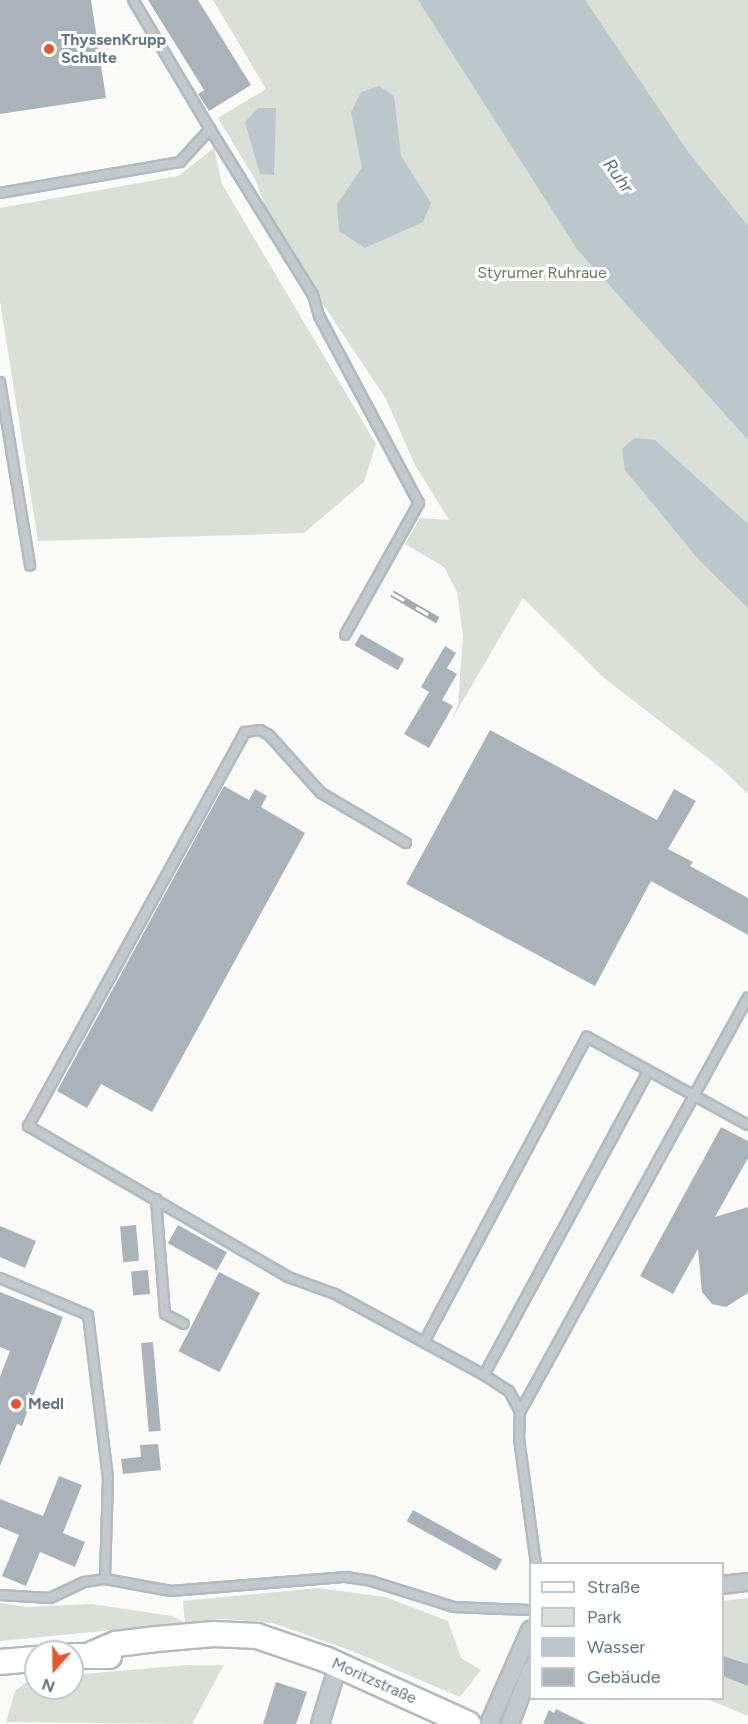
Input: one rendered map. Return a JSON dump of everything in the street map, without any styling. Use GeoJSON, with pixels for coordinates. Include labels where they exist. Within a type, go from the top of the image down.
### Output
{"type":"FeatureCollection","features":[{"type":"Feature","properties":{"kind":"main road","name":"Moritzstraße"},"geometry":{"type":"LineString","coordinates":[[84,1654],[116,1644],[214,1634],[257,1636],[338,1665],[468,1724]]}},
{"type":"Feature","properties":{"kind":"main road"},"geometry":{"type":"LineString","coordinates":[[0,1662],[24,1660]]}},
{"type":"Feature","properties":{"kind":"street"},"geometry":{"type":"LineString","coordinates":[[724,1585],[748,1582]]}},
{"type":"Feature","properties":{"kind":"street"},"geometry":{"type":"LineString","coordinates":[[489,1724],[529,1634]]}},
{"type":"Feature","properties":{"kind":"street"},"geometry":{"type":"LineString","coordinates":[[320,1724],[338,1665]]}},
{"type":"Feature","properties":{"kind":"street"},"geometry":{"type":"LineString","coordinates":[[510,1724],[529,1676]]}},
{"type":"Feature","properties":{"kind":"lane"},"geometry":{"type":"LineString","coordinates":[[133,0],[313,295],[324,327],[419,503],[345,635]]}},
{"type":"Feature","properties":{"kind":"lane"},"geometry":{"type":"LineString","coordinates":[[0,192],[180,162],[210,129]]}},
{"type":"Feature","properties":{"kind":"lane"},"geometry":{"type":"LineString","coordinates":[[0,382],[30,567]]}},
{"type":"Feature","properties":{"kind":"lane"},"geometry":{"type":"LineString","coordinates":[[406,843],[321,793],[269,735],[255,729],[241,736],[27,1126],[288,1277],[335,1294],[484,1375],[509,1391],[520,1412]]}},
{"type":"Feature","properties":{"kind":"lane"},"geometry":{"type":"LineString","coordinates":[[536,1562],[519,1439],[520,1412],[748,998]]}},
{"type":"Feature","properties":{"kind":"lane"},"geometry":{"type":"LineString","coordinates":[[423,1342],[587,1037],[748,1125]]}},
{"type":"Feature","properties":{"kind":"lane"},"geometry":{"type":"LineString","coordinates":[[484,1375],[648,1072]]}},
{"type":"Feature","properties":{"kind":"lane"},"geometry":{"type":"LineString","coordinates":[[156,1199],[165,1314],[184,1324]]}},
{"type":"Feature","properties":{"kind":"lane"},"geometry":{"type":"LineString","coordinates":[[0,1278],[88,1315],[108,1477],[105,1579]]}},
{"type":"Feature","properties":{"kind":"lane"},"geometry":{"type":"LineString","coordinates":[[0,1595],[50,1599],[85,1582],[105,1579],[171,1591],[346,1577],[371,1581],[454,1607],[529,1610]]}},
{"type":"Feature","properties":{"kind":"green space","name":"Styrumer Ruhraue"},"geometry":{"type":"Polygon","coordinates":[[[213,0],[748,0],[748,794],[722,769],[604,678],[523,598],[452,719],[458,705],[463,636],[457,592],[444,567],[405,544],[420,518],[449,520],[415,465],[386,399],[273,229],[256,181],[218,118],[266,89],[213,0]]]}},
{"type":"Feature","properties":{"kind":"green space"},"geometry":{"type":"Polygon","coordinates":[[[214,148],[222,184],[376,444],[364,482],[304,533],[38,541],[0,301],[0,208],[178,176],[214,148]]]}},
{"type":"Feature","properties":{"kind":"green space"},"geometry":{"type":"Polygon","coordinates":[[[318,1588],[385,1597],[448,1621],[461,1658],[481,1670],[460,1697],[352,1651],[273,1623],[222,1619],[185,1623],[183,1601],[318,1588]]]}},
{"type":"Feature","properties":{"kind":"green space"},"geometry":{"type":"Polygon","coordinates":[[[748,1598],[748,1716],[709,1700],[724,1700],[724,1601],[748,1598]]]}},
{"type":"Feature","properties":{"kind":"green space"},"geometry":{"type":"Polygon","coordinates":[[[0,1603],[26,1607],[92,1604],[172,1616],[185,1623],[0,1641],[0,1603]]]}},
{"type":"Feature","properties":{"kind":"green space"},"geometry":{"type":"Polygon","coordinates":[[[188,1665],[224,1665],[192,1724],[6,1722],[15,1691],[24,1684],[24,1700],[84,1700],[84,1674],[188,1665]]]}},
{"type":"Feature","properties":{"kind":"water","name":"Ruhr"},"geometry":{"type":"Polygon","coordinates":[[[418,0],[585,0],[689,153],[748,226],[748,440],[577,249],[418,0]]]}},
{"type":"Feature","properties":{"kind":"water"},"geometry":{"type":"Polygon","coordinates":[[[379,86],[394,96],[401,156],[431,203],[423,222],[365,248],[339,231],[337,204],[362,168],[351,112],[361,92],[379,86]]]}},
{"type":"Feature","properties":{"kind":"water"},"geometry":{"type":"Polygon","coordinates":[[[258,108],[276,108],[274,175],[260,174],[245,122],[258,108]]]}},
{"type":"Feature","properties":{"kind":"water"},"geometry":{"type":"Polygon","coordinates":[[[634,438],[655,440],[748,524],[748,608],[699,560],[625,470],[622,449],[634,438]]]}},
{"type":"Feature","properties":{"kind":"building","name":"ThyssenKrupp Schulte"},"geometry":{"type":"Polygon","coordinates":[[[0,0],[91,0],[106,98],[0,114],[0,0]]]}},
{"type":"Feature","properties":{"kind":"building"},"geometry":{"type":"Polygon","coordinates":[[[148,0],[198,0],[251,85],[209,111],[198,94],[204,90],[148,0]]]}},
{"type":"Feature","properties":{"kind":"building"},"geometry":{"type":"Polygon","coordinates":[[[361,634],[404,659],[398,670],[354,645],[361,634]]]}},
{"type":"Feature","properties":{"kind":"building"},"geometry":{"type":"Polygon","coordinates":[[[445,646],[456,653],[447,668],[457,674],[442,700],[453,706],[429,748],[404,734],[429,692],[421,687],[445,646]]]}},
{"type":"Feature","properties":{"kind":"building"},"geometry":{"type":"Polygon","coordinates":[[[490,730],[657,820],[674,789],[696,801],[668,849],[693,862],[690,866],[748,898],[748,935],[651,881],[595,986],[406,884],[490,730]]]}},
{"type":"Feature","properties":{"kind":"building"},"geometry":{"type":"Polygon","coordinates":[[[224,786],[249,800],[255,789],[267,796],[261,807],[305,833],[152,1112],[101,1084],[87,1108],[57,1091],[224,786]]]}},
{"type":"Feature","properties":{"kind":"building"},"geometry":{"type":"Polygon","coordinates":[[[721,1127],[748,1141],[748,1158],[715,1217],[748,1207],[748,1293],[726,1307],[712,1304],[702,1292],[698,1249],[673,1294],[640,1276],[721,1127]]]}},
{"type":"Feature","properties":{"kind":"building"},"geometry":{"type":"Polygon","coordinates":[[[136,1225],[139,1261],[123,1262],[120,1226],[136,1225]]]}},
{"type":"Feature","properties":{"kind":"building"},"geometry":{"type":"Polygon","coordinates":[[[178,1225],[227,1252],[217,1271],[168,1243],[178,1225]]]}},
{"type":"Feature","properties":{"kind":"building"},"geometry":{"type":"Polygon","coordinates":[[[0,1226],[36,1241],[25,1268],[0,1257],[0,1226]]]}},
{"type":"Feature","properties":{"kind":"building"},"geometry":{"type":"Polygon","coordinates":[[[148,1270],[150,1294],[133,1295],[131,1271],[148,1270]]]}},
{"type":"Feature","properties":{"kind":"building"},"geometry":{"type":"Polygon","coordinates":[[[219,1272],[260,1293],[220,1372],[179,1351],[219,1272]]]}},
{"type":"Feature","properties":{"kind":"building"},"geometry":{"type":"Polygon","coordinates":[[[0,1292],[63,1317],[22,1426],[17,1424],[0,1466],[0,1377],[10,1351],[0,1347],[0,1292]]]}},
{"type":"Feature","properties":{"kind":"building"},"geometry":{"type":"Polygon","coordinates":[[[153,1342],[161,1431],[149,1432],[141,1343],[153,1342]]]}},
{"type":"Feature","properties":{"kind":"building"},"geometry":{"type":"Polygon","coordinates":[[[158,1444],[161,1470],[123,1474],[121,1459],[141,1457],[140,1445],[158,1444]]]}},
{"type":"Feature","properties":{"kind":"building"},"geometry":{"type":"Polygon","coordinates":[[[59,1476],[82,1485],[63,1533],[85,1542],[75,1567],[40,1552],[26,1586],[2,1576],[19,1535],[0,1527],[0,1499],[43,1516],[59,1476]]]}},
{"type":"Feature","properties":{"kind":"building"},"geometry":{"type":"Polygon","coordinates":[[[413,1510],[502,1559],[496,1571],[407,1521],[413,1510]]]}},
{"type":"Feature","properties":{"kind":"building"},"geometry":{"type":"Polygon","coordinates":[[[724,1656],[748,1664],[748,1686],[724,1676],[724,1656]]]}},
{"type":"Feature","properties":{"kind":"building"},"geometry":{"type":"Polygon","coordinates":[[[276,1682],[307,1692],[296,1724],[263,1724],[276,1682]]]}},
{"type":"Feature","properties":{"kind":"building"},"geometry":{"type":"Polygon","coordinates":[[[556,1709],[587,1724],[543,1724],[549,1710],[554,1713],[556,1709]]]}},
{"type":"Feature","properties":{"kind":"railway"},"geometry":{"type":"LineString","coordinates":[[392,593],[438,620]]}},
{"type":"Feature","properties":{"kind":"place","name":"ThyssenKrupp Schulte"},"geometry":{"type":"Point","coordinates":[49,49]}},
{"type":"Feature","properties":{"kind":"place","name":"Medl"},"geometry":{"type":"Point","coordinates":[16,1404]}}]}
